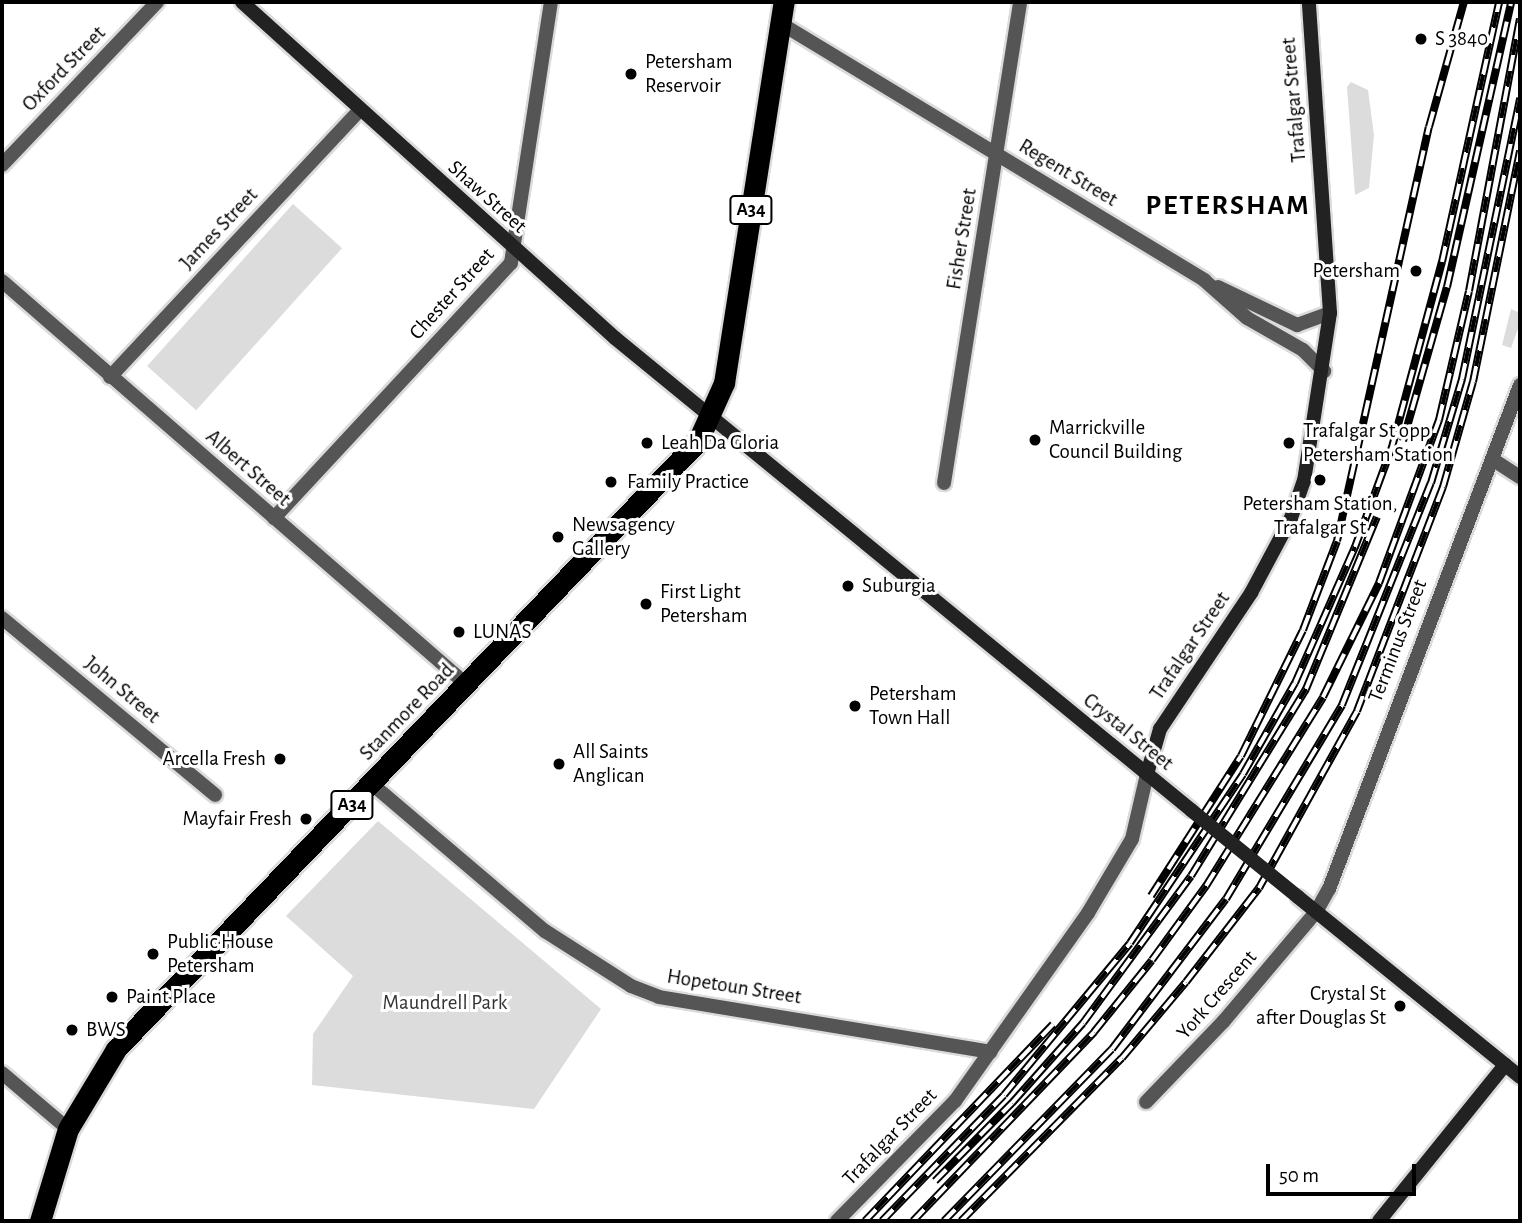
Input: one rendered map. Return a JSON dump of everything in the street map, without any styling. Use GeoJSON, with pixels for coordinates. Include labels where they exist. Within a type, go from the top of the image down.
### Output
{"type":"FeatureCollection","features":[{"type":"Feature","properties":{"kind":"highway","name":"A34"},"geometry":{"type":"LineString","coordinates":[[711,417],[724,383],[784,2]]}},
{"type":"Feature","properties":{"kind":"highway","name":"Stanmore Road"},"geometry":{"type":"LineString","coordinates":[[40,1221],[68,1129],[116,1049],[692,450],[711,417]]}},
{"type":"Feature","properties":{"kind":"street","name":"Oxford Street"},"geometry":{"type":"LineString","coordinates":[[2,165],[157,2]]}},
{"type":"Feature","properties":{"kind":"street","name":"Shaw Street"},"geometry":{"type":"LineString","coordinates":[[242,2],[515,251],[711,417]]}},
{"type":"Feature","properties":{"kind":"street","name":"Chester Street"},"geometry":{"type":"LineString","coordinates":[[274,518],[507,268],[515,251],[515,226],[551,2]]}},
{"type":"Feature","properties":{"kind":"street","name":"Fisher Street"},"geometry":{"type":"LineString","coordinates":[[944,483],[1020,2]]}},
{"type":"Feature","properties":{"kind":"street","name":"Trafalgar Street"},"geometry":{"type":"LineString","coordinates":[[837,1221],[955,1101],[1126,851],[1141,815],[1147,775],[1160,729],[1237,617],[1292,518],[1304,481],[1324,371],[1330,313],[1309,2]]}},
{"type":"Feature","properties":{"kind":"street","name":"Regent Street"},"geometry":{"type":"LineString","coordinates":[[780,23],[1204,281],[1247,318],[1303,350],[1324,371]]}},
{"type":"Feature","properties":{"kind":"street","name":"James Street"},"geometry":{"type":"LineString","coordinates":[[110,377],[360,110]]}},
{"type":"Feature","properties":{"kind":"street"},"geometry":{"type":"LineString","coordinates":[[1204,281],[1297,325],[1330,313]]}},
{"type":"Feature","properties":{"kind":"street","name":"Albert Street"},"geometry":{"type":"LineString","coordinates":[[3,286],[467,685]]}},
{"type":"Feature","properties":{"kind":"street","name":"Terminus Street"},"geometry":{"type":"LineString","coordinates":[[1316,912],[1342,858],[1436,601],[1495,461],[1520,385]]}},
{"type":"Feature","properties":{"kind":"street","name":"Crystal Street"},"geometry":{"type":"LineString","coordinates":[[711,417],[1520,1077]]}},
{"type":"Feature","properties":{"kind":"street"},"geometry":{"type":"LineString","coordinates":[[1495,461],[1520,477]]}},
{"type":"Feature","properties":{"kind":"street","name":"John Street"},"geometry":{"type":"LineString","coordinates":[[2,618],[215,795]]}},
{"type":"Feature","properties":{"kind":"street","name":"Hopetoun Street"},"geometry":{"type":"LineString","coordinates":[[372,784],[545,931],[632,986],[659,998],[990,1052]]}},
{"type":"Feature","properties":{"kind":"street","name":"York Crescent"},"geometry":{"type":"LineString","coordinates":[[1146,1102],[1223,1022],[1316,912]]}},
{"type":"Feature","properties":{"kind":"street"},"geometry":{"type":"LineString","coordinates":[[1379,1221],[1505,1065]]}},
{"type":"Feature","properties":{"kind":"street"},"geometry":{"type":"LineString","coordinates":[[2,1073],[68,1129]]}},
{"type":"Feature","properties":{"kind":"green space"},"geometry":{"type":"Polygon","coordinates":[[[1351,82],[1368,90],[1374,135],[1369,188],[1355,195],[1347,87],[1351,82]]]}},
{"type":"Feature","properties":{"kind":"green space"},"geometry":{"type":"Polygon","coordinates":[[[293,204],[342,248],[196,410],[147,366],[293,204]]]}},
{"type":"Feature","properties":{"kind":"green space"},"geometry":{"type":"Polygon","coordinates":[[[1511,309],[1520,313],[1520,323],[1511,348],[1502,345],[1511,309]]]}},
{"type":"Feature","properties":{"kind":"green space","name":"Maundrell Park"},"geometry":{"type":"Polygon","coordinates":[[[378,821],[601,1009],[534,1109],[312,1085],[313,1034],[353,976],[286,916],[378,821]]]}},
{"type":"Feature","properties":{"kind":"railway"},"geometry":{"type":"LineString","coordinates":[[1151,896],[1241,756],[1303,630],[1337,541],[1429,127],[1464,2]]}},
{"type":"Feature","properties":{"kind":"railway"},"geometry":{"type":"LineString","coordinates":[[882,1221],[1004,1095],[1130,943],[1243,774],[1295,683],[1355,547],[1392,447],[1442,262],[1499,2]]}},
{"type":"Feature","properties":{"kind":"railway"},"geometry":{"type":"LineString","coordinates":[[1403,441],[1447,287],[1511,2]]}},
{"type":"Feature","properties":{"kind":"railway"},"geometry":{"type":"LineString","coordinates":[[913,1221],[1094,1032],[1152,960],[1206,886],[1323,697],[1379,583],[1439,420],[1469,291],[1520,19]]}},
{"type":"Feature","properties":{"kind":"railway"},"geometry":{"type":"LineString","coordinates":[[944,1221],[1112,1049],[1226,899],[1342,705],[1431,483],[1462,379],[1520,98]]}},
{"type":"Feature","properties":{"kind":"railway"},"geometry":{"type":"LineString","coordinates":[[961,1221],[1122,1058],[1186,982],[1259,888],[1357,711],[1443,487],[1473,382],[1520,151]]}},
{"type":"Feature","properties":{"kind":"railway"},"geometry":{"type":"LineString","coordinates":[[935,1181],[1012,1103],[1083,1023],[1191,876],[1306,689],[1377,517]]}},
{"type":"Feature","properties":{"kind":"railway"},"geometry":{"type":"LineString","coordinates":[[865,1221],[1053,1024]]}},
{"type":"Feature","properties":{"kind":"place","name":"S 3840"},"geometry":{"type":"Point","coordinates":[1421,39]}},
{"type":"Feature","properties":{"kind":"place","name":"Petersham Reservoir"},"geometry":{"type":"Point","coordinates":[631,74]}},
{"type":"Feature","properties":{"kind":"place","name":"Petersham"},"geometry":{"type":"Point","coordinates":[1416,271]}},
{"type":"Feature","properties":{"kind":"place","name":"Marrickville Council Building"},"geometry":{"type":"Point","coordinates":[1035,440]}},
{"type":"Feature","properties":{"kind":"place","name":"Leah Da Gloria"},"geometry":{"type":"Point","coordinates":[647,443]}},
{"type":"Feature","properties":{"kind":"place","name":"Trafalgar St opp Petersham Station"},"geometry":{"type":"Point","coordinates":[1289,443]}},
{"type":"Feature","properties":{"kind":"place","name":"Petersham Station, Trafalgar St"},"geometry":{"type":"Point","coordinates":[1320,480]}},
{"type":"Feature","properties":{"kind":"place","name":"Family Practice"},"geometry":{"type":"Point","coordinates":[611,482]}},
{"type":"Feature","properties":{"kind":"place","name":"Newsagency Gallery"},"geometry":{"type":"Point","coordinates":[558,537]}},
{"type":"Feature","properties":{"kind":"place","name":"Suburgia"},"geometry":{"type":"Point","coordinates":[848,586]}},
{"type":"Feature","properties":{"kind":"place","name":"First Light Petersham"},"geometry":{"type":"Point","coordinates":[646,604]}},
{"type":"Feature","properties":{"kind":"place","name":"LUNAS"},"geometry":{"type":"Point","coordinates":[459,632]}},
{"type":"Feature","properties":{"kind":"place","name":"Petersham Town Hall"},"geometry":{"type":"Point","coordinates":[855,706]}},
{"type":"Feature","properties":{"kind":"place","name":"Arcella Fresh"},"geometry":{"type":"Point","coordinates":[280,759]}},
{"type":"Feature","properties":{"kind":"place","name":"All Saints Anglican"},"geometry":{"type":"Point","coordinates":[559,764]}},
{"type":"Feature","properties":{"kind":"place","name":"Mayfair Fresh"},"geometry":{"type":"Point","coordinates":[306,819]}},
{"type":"Feature","properties":{"kind":"place","name":"Public House Petersham"},"geometry":{"type":"Point","coordinates":[153,954]}},
{"type":"Feature","properties":{"kind":"place","name":"Paint Place"},"geometry":{"type":"Point","coordinates":[112,997]}},
{"type":"Feature","properties":{"kind":"place","name":"Crystal St after Douglas St"},"geometry":{"type":"Point","coordinates":[1400,1006]}},
{"type":"Feature","properties":{"kind":"place","name":"BWS"},"geometry":{"type":"Point","coordinates":[72,1030]}},
{"type":"Feature","properties":{"kind":"district","name":"PETERSHAM"},"geometry":{"type":"Point","coordinates":[1228,206]}}]}
